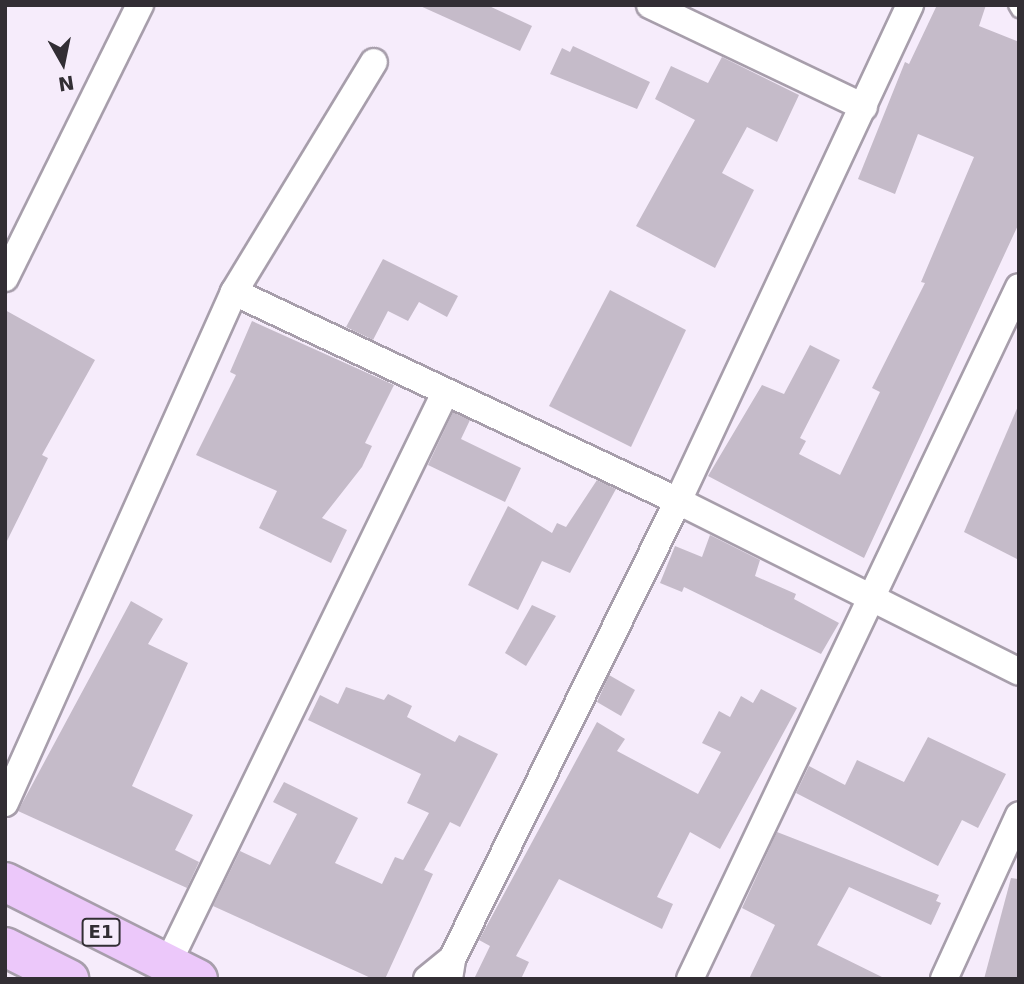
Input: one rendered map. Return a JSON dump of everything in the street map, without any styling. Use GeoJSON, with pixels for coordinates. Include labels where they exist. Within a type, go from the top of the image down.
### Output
{"type":"FeatureCollection","features":[{"type":"Feature","properties":{"kind":"highway","name":"E1"},"geometry":{"type":"LineString","coordinates":[[5,882],[182,973]]}},
{"type":"Feature","properties":{"kind":"highway"},"geometry":{"type":"LineString","coordinates":[[5,947],[69,979]]}},
{"type":"Feature","properties":{"kind":"street"},"geometry":{"type":"LineString","coordinates":[[5,278],[140,5]]}},
{"type":"Feature","properties":{"kind":"street"},"geometry":{"type":"LineString","coordinates":[[650,5],[864,107]]}},
{"type":"Feature","properties":{"kind":"street"},"geometry":{"type":"LineString","coordinates":[[427,979],[451,969],[678,500],[910,5]]}},
{"type":"Feature","properties":{"kind":"street"},"geometry":{"type":"LineString","coordinates":[[5,803],[234,292],[374,62]]}},
{"type":"Feature","properties":{"kind":"street"},"geometry":{"type":"LineString","coordinates":[[690,979],[1019,287]]}},
{"type":"Feature","properties":{"kind":"street"},"geometry":{"type":"LineString","coordinates":[[234,292],[444,395],[678,500],[1019,672]]}},
{"type":"Feature","properties":{"kind":"street"},"geometry":{"type":"LineString","coordinates":[[182,973],[444,395]]}},
{"type":"Feature","properties":{"kind":"street"},"geometry":{"type":"LineString","coordinates":[[944,979],[1019,816]]}},
{"type":"Feature","properties":{"kind":"lane"},"geometry":{"type":"LineString","coordinates":[[1016,5],[1019,10]]}},
{"type":"Feature","properties":{"kind":"building"},"geometry":{"type":"Polygon","coordinates":[[[418,5],[487,5],[532,26],[520,51],[418,5]]]}},
{"type":"Feature","properties":{"kind":"building"},"geometry":{"type":"Polygon","coordinates":[[[937,5],[986,5],[979,26],[1019,42],[1019,223],[864,558],[708,476],[762,385],[784,394],[810,345],[840,360],[800,438],[806,441],[799,454],[840,475],[880,392],[872,388],[925,283],[921,282],[974,157],[918,134],[895,194],[858,179],[905,62],[909,64],[937,5]]]}},
{"type":"Feature","properties":{"kind":"building"},"geometry":{"type":"Polygon","coordinates":[[[573,46],[650,82],[637,109],[550,74],[562,48],[570,52],[573,46]]]}},
{"type":"Feature","properties":{"kind":"building"},"geometry":{"type":"Polygon","coordinates":[[[722,57],[799,95],[777,142],[747,127],[722,173],[754,190],[715,268],[636,226],[695,120],[655,99],[671,66],[708,83],[722,57]]]}},
{"type":"Feature","properties":{"kind":"building"},"geometry":{"type":"Polygon","coordinates":[[[383,259],[458,296],[447,317],[419,302],[408,321],[388,311],[373,340],[346,327],[383,259]]]}},
{"type":"Feature","properties":{"kind":"building"},"geometry":{"type":"Polygon","coordinates":[[[610,290],[686,330],[631,447],[549,406],[610,290]]]}},
{"type":"Feature","properties":{"kind":"building"},"geometry":{"type":"Polygon","coordinates":[[[5,310],[95,360],[42,455],[48,458],[5,545],[5,310]]]}},
{"type":"Feature","properties":{"kind":"building"},"geometry":{"type":"Polygon","coordinates":[[[252,321],[394,385],[365,443],[372,446],[362,467],[322,518],[347,530],[331,563],[259,528],[277,491],[196,455],[236,375],[230,372],[252,321]]]}},
{"type":"Feature","properties":{"kind":"building"},"geometry":{"type":"Polygon","coordinates":[[[1019,404],[1019,560],[964,532],[1019,404]]]}},
{"type":"Feature","properties":{"kind":"building"},"geometry":{"type":"Polygon","coordinates":[[[453,412],[470,420],[461,439],[521,468],[505,502],[428,465],[453,412]]]}},
{"type":"Feature","properties":{"kind":"building"},"geometry":{"type":"Polygon","coordinates":[[[597,480],[616,489],[570,573],[542,561],[518,610],[468,585],[508,506],[552,533],[557,523],[566,527],[597,480]]]}},
{"type":"Feature","properties":{"kind":"building"},"geometry":{"type":"Polygon","coordinates":[[[710,535],[760,560],[755,576],[796,594],[794,599],[839,623],[821,654],[684,587],[682,592],[660,583],[675,546],[702,557],[710,535]]]}},
{"type":"Feature","properties":{"kind":"building"},"geometry":{"type":"Polygon","coordinates":[[[131,601],[163,619],[148,644],[188,663],[132,786],[193,815],[175,850],[199,862],[187,888],[18,811],[131,601]]]}},
{"type":"Feature","properties":{"kind":"building"},"geometry":{"type":"Polygon","coordinates":[[[532,605],[556,616],[526,666],[505,653],[532,605]]]}},
{"type":"Feature","properties":{"kind":"building"},"geometry":{"type":"Polygon","coordinates":[[[609,675],[635,690],[621,716],[597,702],[609,675]]]}},
{"type":"Feature","properties":{"kind":"building"},"geometry":{"type":"Polygon","coordinates":[[[346,687],[384,700],[388,694],[412,706],[407,717],[455,742],[459,735],[498,754],[460,827],[450,822],[424,870],[433,874],[385,979],[373,979],[213,906],[240,851],[270,865],[297,814],[273,802],[284,782],[358,818],[335,863],[382,884],[395,857],[403,860],[429,813],[407,803],[421,774],[308,720],[320,695],[338,704],[346,687]]]}},
{"type":"Feature","properties":{"kind":"building"},"geometry":{"type":"Polygon","coordinates":[[[761,689],[797,708],[720,849],[690,832],[657,897],[673,904],[662,929],[559,879],[516,956],[529,962],[521,979],[474,979],[490,946],[479,940],[597,722],[625,739],[617,751],[698,794],[721,752],[702,743],[719,711],[730,717],[741,696],[753,703],[761,689]]]}},
{"type":"Feature","properties":{"kind":"building"},"geometry":{"type":"Polygon","coordinates":[[[928,737],[1006,774],[978,828],[962,820],[938,866],[796,793],[809,766],[845,785],[857,760],[904,782],[928,737]]]}},
{"type":"Feature","properties":{"kind":"building"},"geometry":{"type":"Polygon","coordinates":[[[777,832],[939,895],[936,901],[941,903],[931,925],[849,887],[817,945],[886,979],[749,979],[775,925],[742,908],[777,832]]]}},
{"type":"Feature","properties":{"kind":"building"},"geometry":{"type":"Polygon","coordinates":[[[1011,878],[1019,879],[1019,979],[984,979],[1011,878]]]}}]}
